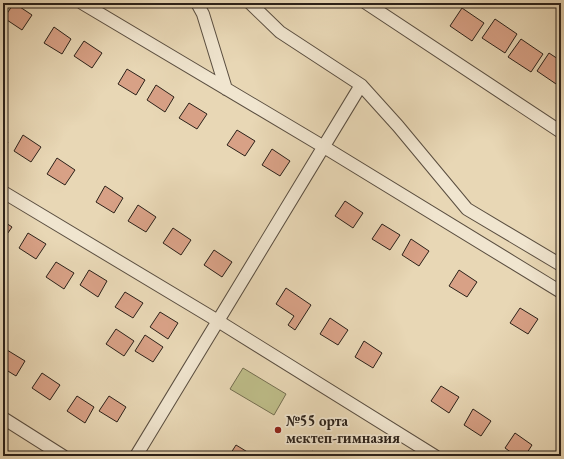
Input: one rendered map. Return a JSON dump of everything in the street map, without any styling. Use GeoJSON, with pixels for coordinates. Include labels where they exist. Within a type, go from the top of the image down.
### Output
{"type":"FeatureCollection","features":[{"type":"Feature","properties":{"kind":"street"},"geometry":{"type":"LineString","coordinates":[[82,3],[324,147],[561,292]]}},
{"type":"Feature","properties":{"kind":"street"},"geometry":{"type":"LineString","coordinates":[[197,3],[203,14],[226,89]]}},
{"type":"Feature","properties":{"kind":"street"},"geometry":{"type":"LineString","coordinates":[[250,3],[280,32],[361,85],[398,126],[467,209],[561,265]]}},
{"type":"Feature","properties":{"kind":"street"},"geometry":{"type":"LineString","coordinates":[[366,3],[561,132]]}},
{"type":"Feature","properties":{"kind":"street"},"geometry":{"type":"LineString","coordinates":[[136,456],[361,85]]}},
{"type":"Feature","properties":{"kind":"street"},"geometry":{"type":"LineString","coordinates":[[3,192],[218,321],[428,454]]}},
{"type":"Feature","properties":{"kind":"street"},"geometry":{"type":"LineString","coordinates":[[3,418],[64,456]]}},
{"type":"Feature","properties":{"kind":"shaded area"},"geometry":{"type":"Polygon","coordinates":[[[243,368],[286,394],[274,415],[230,389],[243,368]]]}},
{"type":"Feature","properties":{"kind":"building"},"geometry":{"type":"Polygon","coordinates":[[[14,3],[32,15],[22,30],[4,18],[14,3]]]}},
{"type":"Feature","properties":{"kind":"building"},"geometry":{"type":"Polygon","coordinates":[[[462,8],[484,23],[472,41],[450,26],[462,8]]]}},
{"type":"Feature","properties":{"kind":"building"},"geometry":{"type":"Polygon","coordinates":[[[495,19],[517,34],[505,53],[482,38],[495,19]]]}},
{"type":"Feature","properties":{"kind":"building"},"geometry":{"type":"Polygon","coordinates":[[[54,27],[71,39],[62,54],[44,43],[54,27]]]}},
{"type":"Feature","properties":{"kind":"building"},"geometry":{"type":"Polygon","coordinates":[[[521,39],[543,54],[531,72],[508,57],[521,39]]]}},
{"type":"Feature","properties":{"kind":"building"},"geometry":{"type":"Polygon","coordinates":[[[84,41],[102,53],[92,68],[74,56],[84,41]]]}},
{"type":"Feature","properties":{"kind":"building"},"geometry":{"type":"Polygon","coordinates":[[[549,53],[561,61],[561,84],[559,86],[537,71],[549,53]]]}},
{"type":"Feature","properties":{"kind":"building"},"geometry":{"type":"Polygon","coordinates":[[[127,69],[145,80],[136,95],[118,84],[127,69]]]}},
{"type":"Feature","properties":{"kind":"building"},"geometry":{"type":"Polygon","coordinates":[[[156,85],[174,97],[165,112],[147,100],[156,85]]]}},
{"type":"Feature","properties":{"kind":"building"},"geometry":{"type":"Polygon","coordinates":[[[189,103],[207,114],[197,129],[179,118],[189,103]]]}},
{"type":"Feature","properties":{"kind":"building"},"geometry":{"type":"Polygon","coordinates":[[[237,130],[255,141],[245,156],[227,145],[237,130]]]}},
{"type":"Feature","properties":{"kind":"building"},"geometry":{"type":"Polygon","coordinates":[[[23,135],[41,147],[31,162],[14,151],[23,135]]]}},
{"type":"Feature","properties":{"kind":"building"},"geometry":{"type":"Polygon","coordinates":[[[3,138],[8,142],[3,150],[3,138]]]}},
{"type":"Feature","properties":{"kind":"building"},"geometry":{"type":"Polygon","coordinates":[[[272,149],[290,161],[280,176],[262,165],[272,149]]]}},
{"type":"Feature","properties":{"kind":"building"},"geometry":{"type":"Polygon","coordinates":[[[57,158],[75,170],[65,185],[47,174],[57,158]]]}},
{"type":"Feature","properties":{"kind":"building"},"geometry":{"type":"Polygon","coordinates":[[[105,186],[123,198],[114,213],[96,202],[105,186]]]}},
{"type":"Feature","properties":{"kind":"building"},"geometry":{"type":"Polygon","coordinates":[[[345,201],[363,213],[353,228],[335,216],[345,201]]]}},
{"type":"Feature","properties":{"kind":"building"},"geometry":{"type":"Polygon","coordinates":[[[138,205],[156,217],[146,232],[128,221],[138,205]]]}},
{"type":"Feature","properties":{"kind":"building"},"geometry":{"type":"Polygon","coordinates":[[[3,221],[12,227],[3,240],[3,221]]]}},
{"type":"Feature","properties":{"kind":"building"},"geometry":{"type":"Polygon","coordinates":[[[382,224],[400,235],[390,250],[372,239],[382,224]]]}},
{"type":"Feature","properties":{"kind":"building"},"geometry":{"type":"Polygon","coordinates":[[[173,228],[191,240],[181,255],[163,243],[173,228]]]}},
{"type":"Feature","properties":{"kind":"building"},"geometry":{"type":"Polygon","coordinates":[[[28,233],[46,244],[36,259],[19,248],[28,233]]]}},
{"type":"Feature","properties":{"kind":"building"},"geometry":{"type":"Polygon","coordinates":[[[411,239],[429,251],[419,266],[402,255],[411,239]]]}},
{"type":"Feature","properties":{"kind":"building"},"geometry":{"type":"Polygon","coordinates":[[[214,250],[232,262],[222,277],[204,265],[214,250]]]}},
{"type":"Feature","properties":{"kind":"building"},"geometry":{"type":"Polygon","coordinates":[[[56,262],[74,273],[64,289],[46,277],[56,262]]]}},
{"type":"Feature","properties":{"kind":"building"},"geometry":{"type":"Polygon","coordinates":[[[89,270],[107,281],[98,297],[80,285],[89,270]]]}},
{"type":"Feature","properties":{"kind":"building"},"geometry":{"type":"Polygon","coordinates":[[[459,270],[477,282],[467,297],[449,286],[459,270]]]}},
{"type":"Feature","properties":{"kind":"building"},"geometry":{"type":"Polygon","coordinates":[[[286,288],[311,305],[295,330],[288,325],[294,316],[276,304],[286,288]]]}},
{"type":"Feature","properties":{"kind":"building"},"geometry":{"type":"Polygon","coordinates":[[[125,292],[143,303],[133,318],[115,307],[125,292]]]}},
{"type":"Feature","properties":{"kind":"building"},"geometry":{"type":"Polygon","coordinates":[[[520,308],[538,319],[528,334],[510,323],[520,308]]]}},
{"type":"Feature","properties":{"kind":"building"},"geometry":{"type":"Polygon","coordinates":[[[160,312],[178,323],[168,339],[150,327],[160,312]]]}},
{"type":"Feature","properties":{"kind":"building"},"geometry":{"type":"Polygon","coordinates":[[[330,318],[348,330],[338,345],[320,334],[330,318]]]}},
{"type":"Feature","properties":{"kind":"building"},"geometry":{"type":"Polygon","coordinates":[[[116,329],[134,341],[124,356],[106,344],[116,329]]]}},
{"type":"Feature","properties":{"kind":"building"},"geometry":{"type":"Polygon","coordinates":[[[145,335],[163,347],[153,362],[135,351],[145,335]]]}},
{"type":"Feature","properties":{"kind":"building"},"geometry":{"type":"Polygon","coordinates":[[[364,341],[382,353],[373,368],[355,357],[364,341]]]}},
{"type":"Feature","properties":{"kind":"building"},"geometry":{"type":"Polygon","coordinates":[[[7,350],[25,361],[16,376],[3,368],[3,356],[7,350]]]}},
{"type":"Feature","properties":{"kind":"building"},"geometry":{"type":"Polygon","coordinates":[[[42,373],[60,385],[50,400],[32,388],[42,373]]]}},
{"type":"Feature","properties":{"kind":"building"},"geometry":{"type":"Polygon","coordinates":[[[441,386],[459,397],[449,413],[431,401],[441,386]]]}},
{"type":"Feature","properties":{"kind":"building"},"geometry":{"type":"Polygon","coordinates":[[[77,396],[94,407],[85,423],[67,411],[77,396]]]}},
{"type":"Feature","properties":{"kind":"building"},"geometry":{"type":"Polygon","coordinates":[[[109,396],[126,407],[117,422],[99,411],[109,396]]]}},
{"type":"Feature","properties":{"kind":"building"},"geometry":{"type":"Polygon","coordinates":[[[473,409],[491,421],[481,436],[464,425],[473,409]]]}},
{"type":"Feature","properties":{"kind":"building"},"geometry":{"type":"Polygon","coordinates":[[[515,433],[532,445],[525,456],[516,456],[505,448],[515,433]]]}},
{"type":"Feature","properties":{"kind":"building"},"geometry":{"type":"Polygon","coordinates":[[[236,445],[254,456],[229,456],[236,445]]]}},
{"type":"Feature","properties":{"kind":"building"},"geometry":{"type":"Polygon","coordinates":[[[312,451],[320,456],[309,456],[312,451]]]}},
{"type":"Feature","properties":{"kind":"place","name":"№55 орта мектеп-гимназия"},"geometry":{"type":"Point","coordinates":[278,430]}}]}
